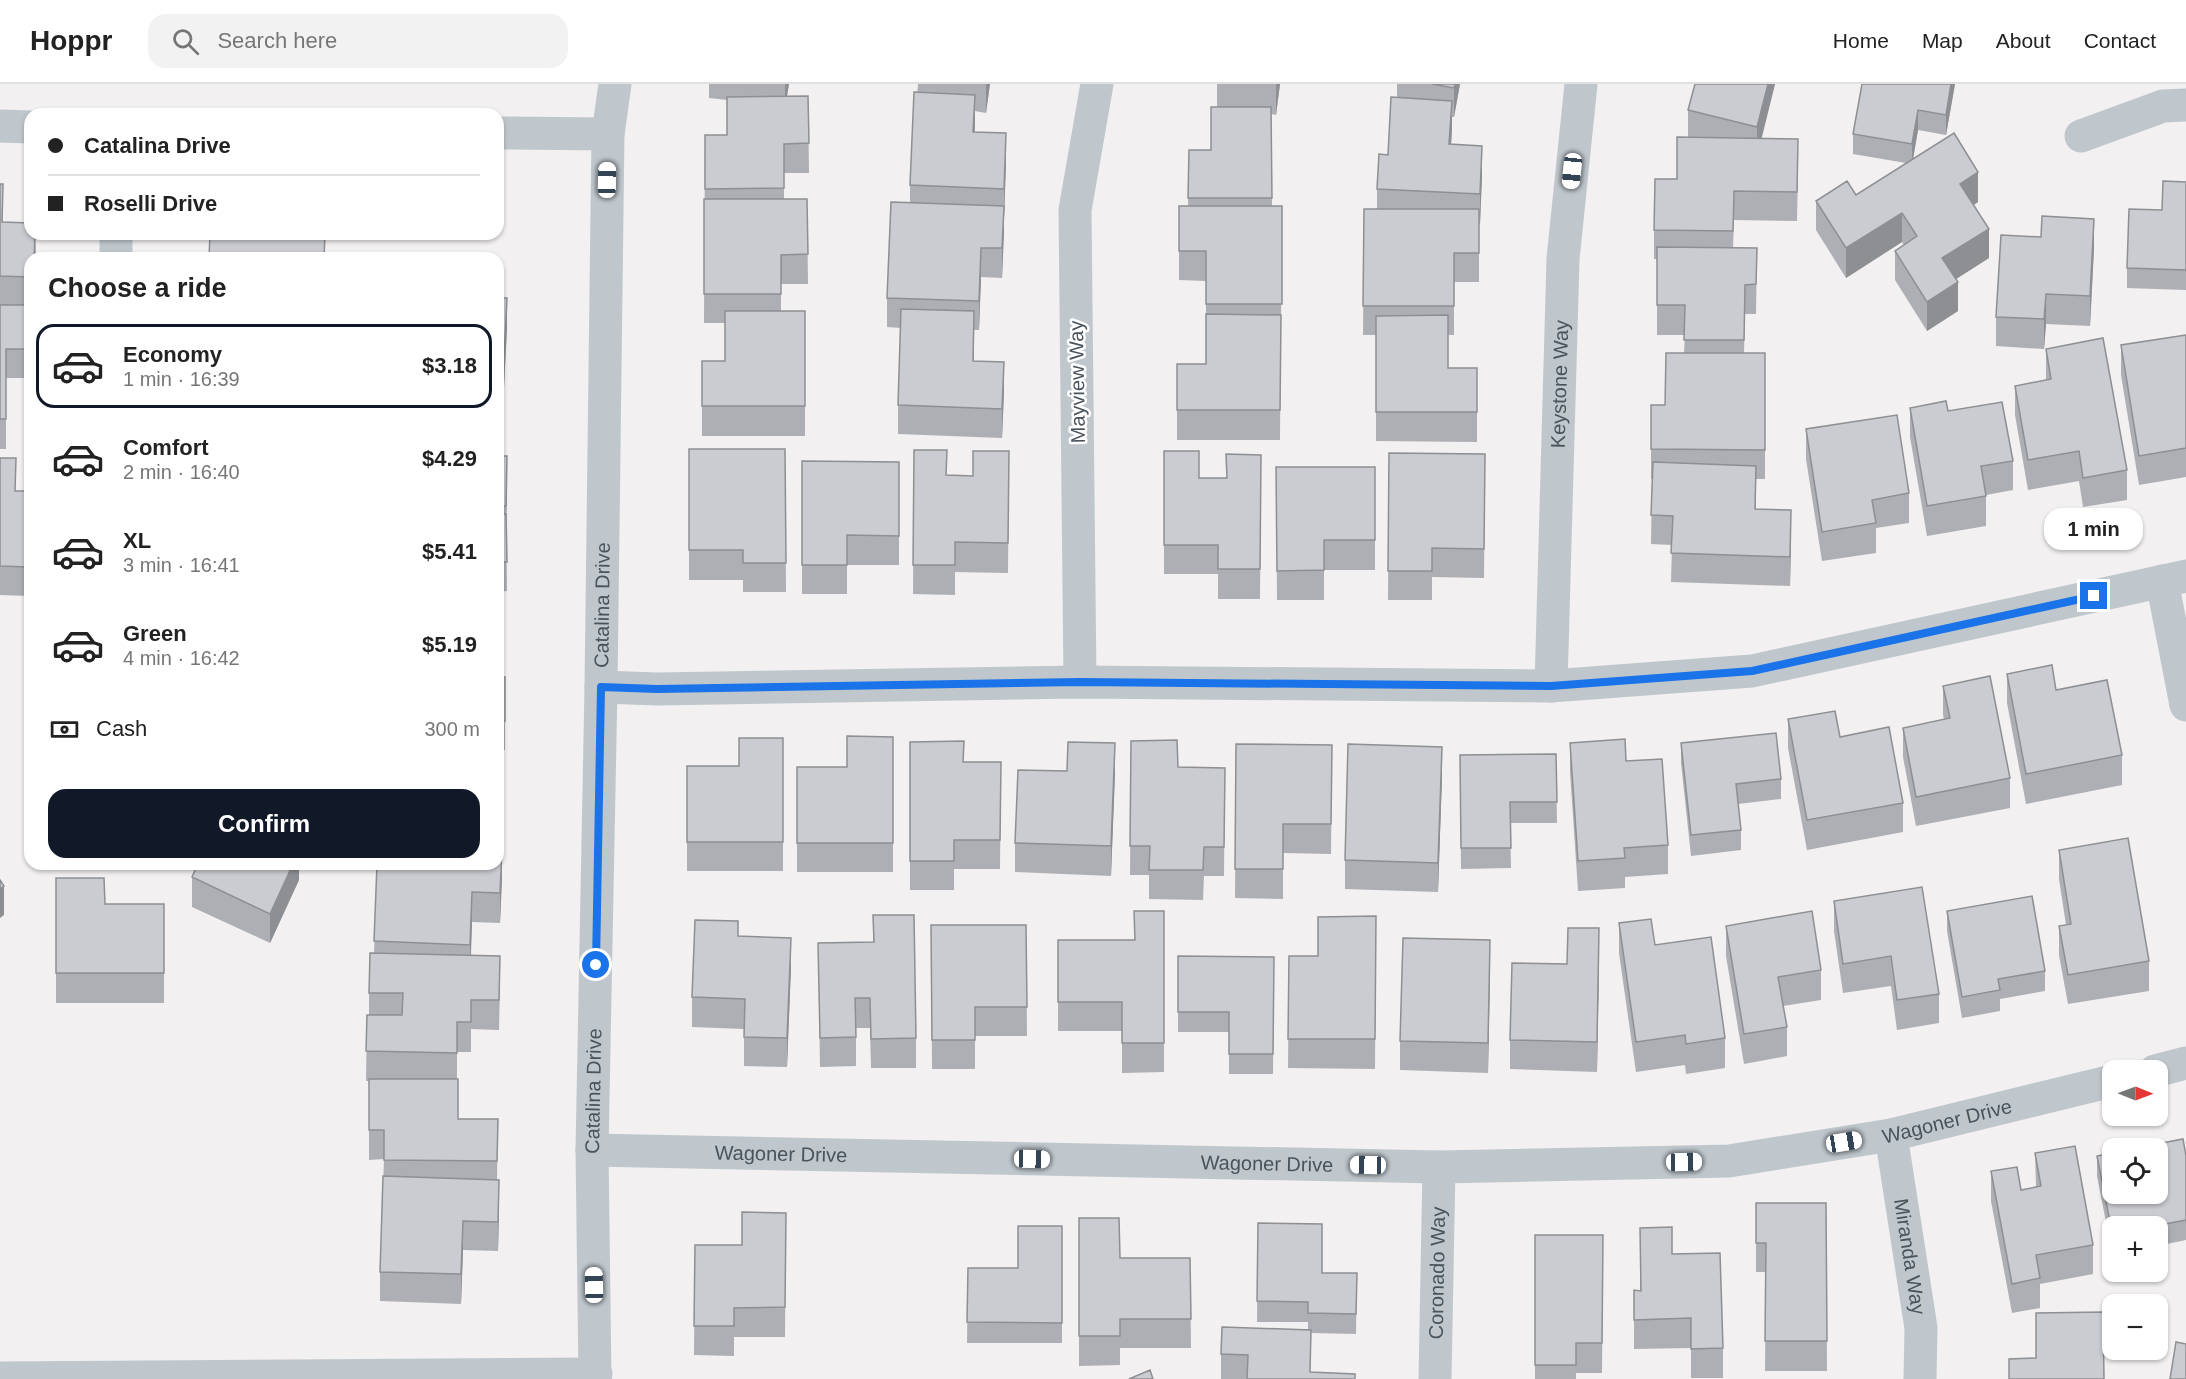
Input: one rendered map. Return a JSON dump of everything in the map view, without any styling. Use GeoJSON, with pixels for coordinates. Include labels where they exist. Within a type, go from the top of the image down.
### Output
{"type":"FeatureCollection","features":[{"type":"Feature","properties":{"kind":"street","name":"Catalina Drive"},"geometry":{"type":"LineString","coordinates":[[596,1377],[592,1150],[608,134],[615,84]]}},
{"type":"Feature","properties":{"kind":"street","name":"Mayview Way"},"geometry":{"type":"LineString","coordinates":[[1080,682],[1075,210],[1096,84]]}},
{"type":"Feature","properties":{"kind":"street","name":"Keystone Way"},"geometry":{"type":"LineString","coordinates":[[1551,686],[1563,259],[1581,84]]}},
{"type":"Feature","properties":{"kind":"street"},"geometry":{"type":"LineString","coordinates":[[2081,136],[2163,106],[2186,105]]}},
{"type":"Feature","properties":{"kind":"street"},"geometry":{"type":"LineString","coordinates":[[0,126],[24,127]]}},
{"type":"Feature","properties":{"kind":"street"},"geometry":{"type":"LineString","coordinates":[[504,133],[608,134]]}},
{"type":"Feature","properties":{"kind":"street"},"geometry":{"type":"LineString","coordinates":[[601,687],[657,689],[1080,682],[1551,686],[1752,671],[2174,578],[2186,705]]}},
{"type":"Feature","properties":{"kind":"street"},"geometry":{"type":"LineString","coordinates":[[2168,1068],[2186,1063]]}},
{"type":"Feature","properties":{"kind":"street","name":"Wagoner Drive"},"geometry":{"type":"LineString","coordinates":[[592,1150],[1439,1167],[1728,1161],[1891,1135],[2102,1083]]}},
{"type":"Feature","properties":{"kind":"street","name":"Miranda Way"},"geometry":{"type":"LineString","coordinates":[[1891,1135],[1921,1328],[1920,1379]]}},
{"type":"Feature","properties":{"kind":"street","name":"Coronado Way"},"geometry":{"type":"LineString","coordinates":[[1435,1379],[1439,1167]]}},
{"type":"Feature","properties":{"kind":"street"},"geometry":{"type":"LineString","coordinates":[[0,1378],[596,1377]]}},
{"type":"Feature","properties":{"kind":"building"},"geometry":{"type":"Polygon","coordinates":[[[1432,84],[1455,84],[1454,88],[1432,84]]]}},
{"type":"Feature","properties":{"kind":"building"},"geometry":{"type":"Polygon","coordinates":[[[1695,84],[1768,84],[1757,127],[1688,110],[1695,84]]]}},
{"type":"Feature","properties":{"kind":"building"},"geometry":{"type":"Polygon","coordinates":[[[1862,84],[1951,84],[1946,115],[1918,110],[1912,144],[1853,134],[1862,84]]]}},
{"type":"Feature","properties":{"kind":"building"},"geometry":{"type":"Polygon","coordinates":[[[914,92],[975,95],[973,132],[1006,133],[1004,189],[910,185],[914,92]]]}},
{"type":"Feature","properties":{"kind":"building"},"geometry":{"type":"Polygon","coordinates":[[[808,96],[809,143],[784,144],[784,188],[705,189],[705,135],[727,135],[727,97],[808,96]]]}},
{"type":"Feature","properties":{"kind":"building"},"geometry":{"type":"Polygon","coordinates":[[[1391,97],[1452,101],[1449,144],[1482,146],[1480,194],[1377,189],[1379,154],[1388,155],[1391,97]]]}},
{"type":"Feature","properties":{"kind":"building"},"geometry":{"type":"Polygon","coordinates":[[[1211,107],[1271,107],[1272,198],[1188,198],[1189,150],[1211,150],[1211,107]]]}},
{"type":"Feature","properties":{"kind":"building"},"geometry":{"type":"Polygon","coordinates":[[[1954,133],[1978,172],[1960,184],[1989,229],[1942,258],[1958,282],[1927,302],[1895,251],[1917,236],[1902,213],[1846,248],[1816,201],[1847,181],[1856,195],[1954,133]]]}},
{"type":"Feature","properties":{"kind":"building"},"geometry":{"type":"Polygon","coordinates":[[[1677,137],[1798,139],[1797,192],[1734,191],[1733,231],[1654,230],[1655,179],[1677,179],[1677,137]]]}},
{"type":"Feature","properties":{"kind":"building"},"geometry":{"type":"Polygon","coordinates":[[[2163,181],[2186,182],[2186,270],[2127,268],[2129,209],[2162,210],[2163,181]]]}},
{"type":"Feature","properties":{"kind":"building"},"geometry":{"type":"Polygon","coordinates":[[[0,184],[3,184],[2,222],[24,223],[24,240],[35,240],[34,252],[24,252],[24,277],[0,276],[0,184]]]}},
{"type":"Feature","properties":{"kind":"building"},"geometry":{"type":"Polygon","coordinates":[[[704,199],[807,199],[808,254],[781,255],[781,294],[704,294],[704,199]]]}},
{"type":"Feature","properties":{"kind":"building"},"geometry":{"type":"Polygon","coordinates":[[[891,202],[1004,206],[1002,248],[981,248],[979,301],[887,298],[891,202]]]}},
{"type":"Feature","properties":{"kind":"building"},"geometry":{"type":"Polygon","coordinates":[[[1179,206],[1282,206],[1282,304],[1206,304],[1206,251],[1179,251],[1179,206]]]}},
{"type":"Feature","properties":{"kind":"building"},"geometry":{"type":"Polygon","coordinates":[[[1364,209],[1479,209],[1479,253],[1454,253],[1454,306],[1363,306],[1364,209]]]}},
{"type":"Feature","properties":{"kind":"building"},"geometry":{"type":"Polygon","coordinates":[[[2042,216],[2094,219],[2090,296],[2046,294],[2044,319],[1996,317],[2001,235],[2041,237],[2042,216]]]}},
{"type":"Feature","properties":{"kind":"building"},"geometry":{"type":"Polygon","coordinates":[[[210,240],[325,240],[324,252],[209,252],[210,240]]]}},
{"type":"Feature","properties":{"kind":"building"},"geometry":{"type":"Polygon","coordinates":[[[1657,247],[1757,248],[1756,284],[1745,285],[1744,340],[1684,340],[1685,305],[1657,305],[1657,247]]]}},
{"type":"Feature","properties":{"kind":"building"},"geometry":{"type":"Polygon","coordinates":[[[504,298],[507,298],[504,358],[504,298]]]}},
{"type":"Feature","properties":{"kind":"building"},"geometry":{"type":"Polygon","coordinates":[[[0,305],[24,305],[24,349],[6,349],[6,419],[0,419],[0,305]]]}},
{"type":"Feature","properties":{"kind":"building"},"geometry":{"type":"Polygon","coordinates":[[[901,309],[974,311],[973,361],[1004,362],[1002,409],[898,405],[901,309]]]}},
{"type":"Feature","properties":{"kind":"building"},"geometry":{"type":"Polygon","coordinates":[[[725,311],[805,311],[805,406],[702,406],[702,361],[725,361],[725,311]]]}},
{"type":"Feature","properties":{"kind":"building"},"geometry":{"type":"Polygon","coordinates":[[[1206,314],[1281,315],[1280,410],[1177,410],[1177,364],[1206,364],[1206,314]]]}},
{"type":"Feature","properties":{"kind":"building"},"geometry":{"type":"Polygon","coordinates":[[[1448,315],[1448,368],[1477,368],[1477,412],[1376,412],[1376,316],[1448,315]]]}},
{"type":"Feature","properties":{"kind":"building"},"geometry":{"type":"Polygon","coordinates":[[[2186,335],[2186,448],[2139,456],[2121,345],[2186,335]]]}},
{"type":"Feature","properties":{"kind":"building"},"geometry":{"type":"Polygon","coordinates":[[[2103,338],[2127,470],[2083,478],[2079,451],[2028,460],[2015,386],[2051,379],[2046,349],[2103,338]]]}},
{"type":"Feature","properties":{"kind":"building"},"geometry":{"type":"Polygon","coordinates":[[[1666,353],[1765,353],[1765,450],[1651,449],[1651,405],[1665,405],[1666,353]]]}},
{"type":"Feature","properties":{"kind":"building"},"geometry":{"type":"Polygon","coordinates":[[[1946,401],[1948,411],[2002,402],[2013,461],[1981,466],[1986,496],[1927,506],[1910,408],[1946,401]]]}},
{"type":"Feature","properties":{"kind":"building"},"geometry":{"type":"Polygon","coordinates":[[[1897,415],[1909,493],[1872,500],[1876,523],[1822,532],[1806,429],[1897,415]]]}},
{"type":"Feature","properties":{"kind":"building"},"geometry":{"type":"Polygon","coordinates":[[[689,449],[785,449],[786,563],[743,563],[743,550],[689,550],[689,449]]]}},
{"type":"Feature","properties":{"kind":"building"},"geometry":{"type":"Polygon","coordinates":[[[914,450],[947,450],[946,475],[973,476],[973,451],[1009,451],[1008,543],[955,542],[955,565],[913,565],[914,450]]]}},
{"type":"Feature","properties":{"kind":"building"},"geometry":{"type":"Polygon","coordinates":[[[1164,451],[1199,451],[1199,478],[1227,478],[1226,454],[1261,455],[1260,569],[1218,569],[1218,545],[1164,545],[1164,451]]]}},
{"type":"Feature","properties":{"kind":"building"},"geometry":{"type":"Polygon","coordinates":[[[1389,453],[1485,454],[1484,549],[1432,548],[1432,571],[1388,571],[1389,453]]]}},
{"type":"Feature","properties":{"kind":"building"},"geometry":{"type":"Polygon","coordinates":[[[504,456],[507,456],[506,506],[504,506],[504,456]]]}},
{"type":"Feature","properties":{"kind":"building"},"geometry":{"type":"Polygon","coordinates":[[[0,458],[16,458],[15,491],[24,491],[24,567],[0,566],[0,458]]]}},
{"type":"Feature","properties":{"kind":"building"},"geometry":{"type":"Polygon","coordinates":[[[802,461],[899,462],[899,536],[847,535],[847,565],[802,565],[802,461]]]}},
{"type":"Feature","properties":{"kind":"building"},"geometry":{"type":"Polygon","coordinates":[[[1653,462],[1756,466],[1755,509],[1791,510],[1790,557],[1671,553],[1673,516],[1651,515],[1653,462]]]}},
{"type":"Feature","properties":{"kind":"building"},"geometry":{"type":"Polygon","coordinates":[[[1276,467],[1375,467],[1375,540],[1324,540],[1324,570],[1277,571],[1276,467]]]}},
{"type":"Feature","properties":{"kind":"building"},"geometry":{"type":"Polygon","coordinates":[[[504,514],[506,514],[507,562],[504,562],[504,514]]]}},
{"type":"Feature","properties":{"kind":"building"},"geometry":{"type":"Polygon","coordinates":[[[2052,665],[2056,690],[2107,680],[2122,755],[2026,774],[2007,674],[2052,665]]]}},
{"type":"Feature","properties":{"kind":"building"},"geometry":{"type":"Polygon","coordinates":[[[1990,676],[2010,778],[1916,797],[1903,728],[1950,718],[1943,686],[1990,676]]]}},
{"type":"Feature","properties":{"kind":"building"},"geometry":{"type":"Polygon","coordinates":[[[504,677],[505,677],[504,721],[504,677]]]}},
{"type":"Feature","properties":{"kind":"building"},"geometry":{"type":"Polygon","coordinates":[[[1835,711],[1840,737],[1889,727],[1903,803],[1807,820],[1788,719],[1835,711]]]}},
{"type":"Feature","properties":{"kind":"building"},"geometry":{"type":"Polygon","coordinates":[[[1776,733],[1781,779],[1736,784],[1741,830],[1691,835],[1681,743],[1776,733]]]}},
{"type":"Feature","properties":{"kind":"building"},"geometry":{"type":"Polygon","coordinates":[[[847,736],[893,737],[893,843],[797,843],[797,767],[847,767],[847,736]]]}},
{"type":"Feature","properties":{"kind":"building"},"geometry":{"type":"Polygon","coordinates":[[[739,738],[783,738],[783,842],[687,842],[687,766],[739,766],[739,738]]]}},
{"type":"Feature","properties":{"kind":"building"},"geometry":{"type":"Polygon","coordinates":[[[1625,739],[1626,761],[1662,759],[1668,845],[1624,848],[1625,858],[1578,861],[1570,743],[1625,739]]]}},
{"type":"Feature","properties":{"kind":"building"},"geometry":{"type":"Polygon","coordinates":[[[1177,740],[1178,767],[1225,768],[1224,847],[1204,847],[1203,870],[1149,870],[1150,846],[1130,846],[1131,741],[1177,740]]]}},
{"type":"Feature","properties":{"kind":"building"},"geometry":{"type":"Polygon","coordinates":[[[964,741],[963,762],[1001,762],[1000,840],[954,840],[954,861],[910,861],[910,742],[964,741]]]}},
{"type":"Feature","properties":{"kind":"building"},"geometry":{"type":"Polygon","coordinates":[[[1068,742],[1115,743],[1111,846],[1015,843],[1018,770],[1067,771],[1068,742]]]}},
{"type":"Feature","properties":{"kind":"building"},"geometry":{"type":"Polygon","coordinates":[[[1236,744],[1332,745],[1331,824],[1283,824],[1283,869],[1235,869],[1236,744]]]}},
{"type":"Feature","properties":{"kind":"building"},"geometry":{"type":"Polygon","coordinates":[[[1348,744],[1442,747],[1438,863],[1345,860],[1348,744]]]}},
{"type":"Feature","properties":{"kind":"building"},"geometry":{"type":"Polygon","coordinates":[[[1556,754],[1557,802],[1510,802],[1511,848],[1461,848],[1460,755],[1556,754]]]}},
{"type":"Feature","properties":{"kind":"building"},"geometry":{"type":"Polygon","coordinates":[[[2128,838],[2149,961],[2068,975],[2059,926],[2071,924],[2059,850],[2128,838]]]}},
{"type":"Feature","properties":{"kind":"building"},"geometry":{"type":"Polygon","coordinates":[[[195,870],[290,870],[270,914],[192,877],[195,870]]]}},
{"type":"Feature","properties":{"kind":"building"},"geometry":{"type":"Polygon","coordinates":[[[377,870],[501,870],[500,893],[472,892],[470,945],[374,941],[377,870]]]}},
{"type":"Feature","properties":{"kind":"building"},"geometry":{"type":"Polygon","coordinates":[[[56,878],[104,878],[105,904],[164,904],[164,973],[56,973],[56,878]]]}},
{"type":"Feature","properties":{"kind":"building"},"geometry":{"type":"Polygon","coordinates":[[[1922,887],[1939,994],[1897,1000],[1891,956],[1843,964],[1834,901],[1922,887]]]}},
{"type":"Feature","properties":{"kind":"building"},"geometry":{"type":"Polygon","coordinates":[[[2032,896],[2045,971],[1998,979],[2000,990],[1962,997],[1947,911],[2032,896]]]}},
{"type":"Feature","properties":{"kind":"building"},"geometry":{"type":"Polygon","coordinates":[[[1134,911],[1164,911],[1164,1043],[1122,1043],[1122,1002],[1058,1002],[1058,940],[1135,940],[1134,911]]]}},
{"type":"Feature","properties":{"kind":"building"},"geometry":{"type":"Polygon","coordinates":[[[1812,911],[1821,970],[1778,977],[1787,1027],[1744,1034],[1726,926],[1812,911]]]}},
{"type":"Feature","properties":{"kind":"building"},"geometry":{"type":"Polygon","coordinates":[[[873,915],[914,915],[916,1038],[871,1039],[870,998],[855,998],[856,1037],[820,1038],[818,943],[874,942],[873,915]]]}},
{"type":"Feature","properties":{"kind":"building"},"geometry":{"type":"Polygon","coordinates":[[[1376,916],[1375,1039],[1288,1039],[1289,956],[1318,956],[1318,917],[1376,916]]]}},
{"type":"Feature","properties":{"kind":"building"},"geometry":{"type":"Polygon","coordinates":[[[1651,919],[1655,945],[1711,937],[1725,1038],[1686,1044],[1685,1035],[1636,1042],[1619,923],[1651,919]]]}},
{"type":"Feature","properties":{"kind":"building"},"geometry":{"type":"Polygon","coordinates":[[[695,920],[738,921],[738,936],[791,938],[787,1038],[744,1037],[745,999],[692,997],[695,920]]]}},
{"type":"Feature","properties":{"kind":"building"},"geometry":{"type":"Polygon","coordinates":[[[931,925],[1026,925],[1027,1007],[975,1007],[975,1040],[932,1040],[931,925]]]}},
{"type":"Feature","properties":{"kind":"building"},"geometry":{"type":"Polygon","coordinates":[[[1568,928],[1599,928],[1597,1042],[1510,1040],[1512,963],[1567,964],[1568,928]]]}},
{"type":"Feature","properties":{"kind":"building"},"geometry":{"type":"Polygon","coordinates":[[[1403,938],[1490,940],[1488,1043],[1400,1041],[1403,938]]]}},
{"type":"Feature","properties":{"kind":"building"},"geometry":{"type":"Polygon","coordinates":[[[370,953],[500,956],[499,1000],[471,1000],[471,1022],[457,1022],[457,1053],[366,1051],[367,1015],[402,1015],[403,993],[369,993],[370,953]]]}},
{"type":"Feature","properties":{"kind":"building"},"geometry":{"type":"Polygon","coordinates":[[[1178,956],[1274,957],[1273,1054],[1229,1054],[1229,1012],[1178,1012],[1178,956]]]}},
{"type":"Feature","properties":{"kind":"building"},"geometry":{"type":"Polygon","coordinates":[[[369,1079],[458,1079],[458,1119],[498,1119],[497,1161],[384,1160],[384,1130],[369,1130],[369,1079]]]}},
{"type":"Feature","properties":{"kind":"building"},"geometry":{"type":"Polygon","coordinates":[[[2183,1139],[2186,1156],[2186,1220],[2168,1223],[2168,1216],[2109,1216],[2106,1204],[2168,1204],[2168,1142],[2183,1139]]]}},
{"type":"Feature","properties":{"kind":"building"},"geometry":{"type":"Polygon","coordinates":[[[2075,1146],[2093,1245],[2036,1255],[2040,1278],[2012,1284],[1991,1171],[2017,1167],[2021,1190],[2041,1186],[2035,1153],[2075,1146]]]}},
{"type":"Feature","properties":{"kind":"building"},"geometry":{"type":"Polygon","coordinates":[[[2102,1155],[2102,1181],[2097,1156],[2102,1155]]]}},
{"type":"Feature","properties":{"kind":"building"},"geometry":{"type":"Polygon","coordinates":[[[383,1176],[499,1180],[498,1222],[463,1221],[461,1274],[380,1272],[383,1176]]]}},
{"type":"Feature","properties":{"kind":"building"},"geometry":{"type":"Polygon","coordinates":[[[1756,1203],[1826,1203],[1827,1341],[1765,1341],[1766,1243],[1756,1243],[1756,1203]]]}},
{"type":"Feature","properties":{"kind":"building"},"geometry":{"type":"Polygon","coordinates":[[[742,1212],[786,1213],[785,1307],[734,1308],[734,1326],[694,1326],[695,1245],[742,1245],[742,1212]]]}},
{"type":"Feature","properties":{"kind":"building"},"geometry":{"type":"Polygon","coordinates":[[[1079,1218],[1119,1218],[1120,1258],[1190,1258],[1191,1319],[1120,1319],[1120,1336],[1079,1336],[1079,1218]]]}},
{"type":"Feature","properties":{"kind":"building"},"geometry":{"type":"Polygon","coordinates":[[[1258,1223],[1322,1224],[1322,1273],[1357,1273],[1356,1314],[1308,1313],[1308,1302],[1257,1301],[1258,1223]]]}},
{"type":"Feature","properties":{"kind":"building"},"geometry":{"type":"Polygon","coordinates":[[[1018,1226],[1062,1226],[1062,1323],[967,1322],[968,1268],[1018,1268],[1018,1226]]]}},
{"type":"Feature","properties":{"kind":"building"},"geometry":{"type":"Polygon","coordinates":[[[1672,1227],[1672,1254],[1720,1253],[1723,1348],[1691,1349],[1691,1318],[1634,1320],[1634,1290],[1641,1291],[1640,1228],[1672,1227]]]}},
{"type":"Feature","properties":{"kind":"building"},"geometry":{"type":"Polygon","coordinates":[[[1535,1235],[1603,1235],[1602,1343],[1576,1343],[1576,1365],[1535,1365],[1535,1235]]]}},
{"type":"Feature","properties":{"kind":"building"},"geometry":{"type":"Polygon","coordinates":[[[2102,1312],[2104,1379],[2009,1379],[2009,1359],[2036,1358],[2036,1313],[2102,1312]]]}},
{"type":"Feature","properties":{"kind":"building"},"geometry":{"type":"Polygon","coordinates":[[[1222,1327],[1311,1330],[1310,1372],[1355,1374],[1355,1379],[1247,1379],[1248,1355],[1221,1354],[1222,1327]]]}},
{"type":"Feature","properties":{"kind":"building"},"geometry":{"type":"Polygon","coordinates":[[[2176,1342],[2186,1344],[2186,1379],[2170,1379],[2176,1342]]]}},
{"type":"Feature","properties":{"kind":"building"},"geometry":{"type":"Polygon","coordinates":[[[1150,1370],[1153,1379],[1129,1379],[1150,1370]]]}},
{"type":"Feature","properties":{"kind":"route"},"geometry":{"type":"LineString","coordinates":[[596,965],[601,687],[657,689],[1080,682],[1551,686],[1752,671],[2094,596]]}}]}
